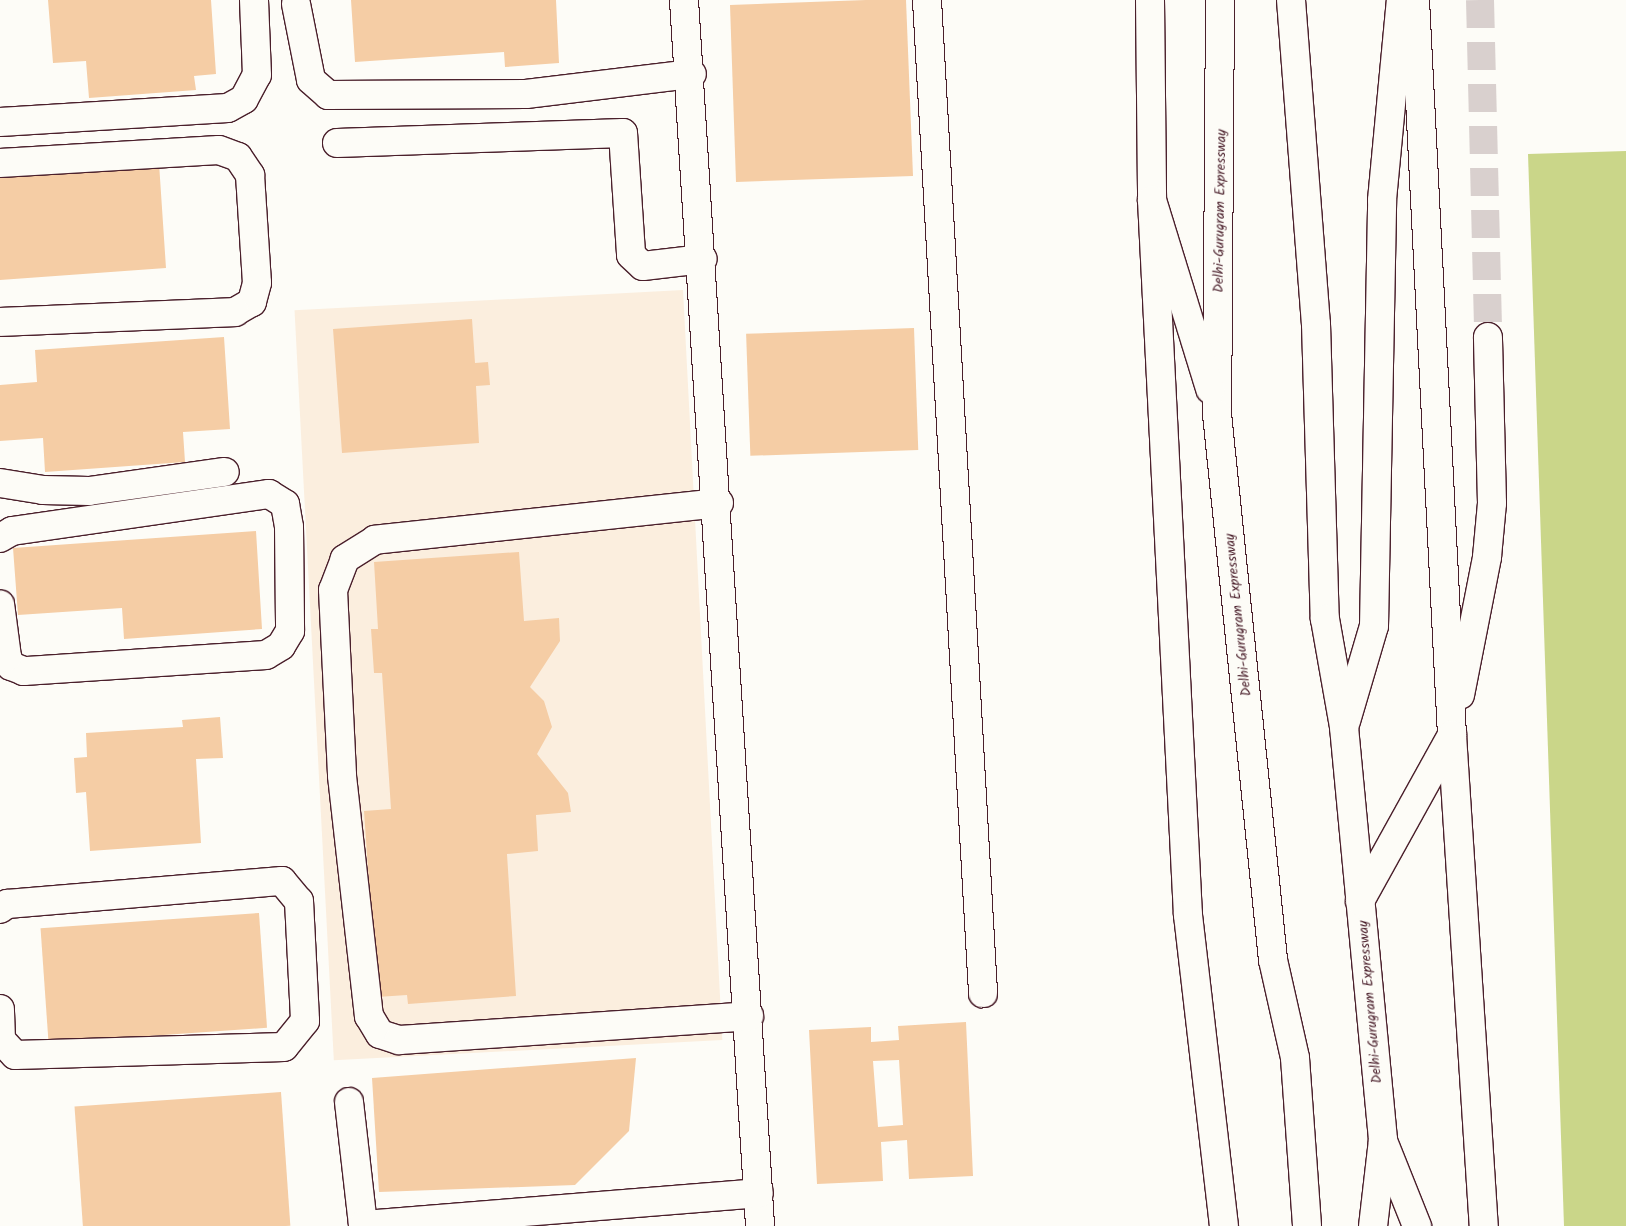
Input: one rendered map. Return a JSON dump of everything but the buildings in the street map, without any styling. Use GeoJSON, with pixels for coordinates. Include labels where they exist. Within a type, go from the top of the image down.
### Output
{"type":"FeatureCollection","features":[{"type":"Feature","properties":{"kind":"main road"},"geometry":{"type":"LineString","coordinates":[[0,122],[228,108],[244,99],[257,75],[254,0]]}},
{"type":"Feature","properties":{"kind":"main road"},"geometry":{"type":"LineString","coordinates":[[684,0],[692,74],[719,504],[760,1226]]}},
{"type":"Feature","properties":{"kind":"main road"},"geometry":{"type":"LineString","coordinates":[[927,0],[982,994]]}},
{"type":"Feature","properties":{"kind":"main road"},"geometry":{"type":"LineString","coordinates":[[1150,0],[1152,200],[1188,915],[1224,1226]]}},
{"type":"Feature","properties":{"kind":"main road","name":"Delhi-Gurugram Expressway"},"geometry":{"type":"LineString","coordinates":[[1220,0],[1217,414],[1273,960],[1295,1058],[1306,1226]]}},
{"type":"Feature","properties":{"kind":"main road","name":"Delhi-Gurugram Expressway"},"geometry":{"type":"LineString","coordinates":[[1291,0],[1316,324],[1325,619],[1344,727],[1382,1140],[1373,1226]]}},
{"type":"Feature","properties":{"kind":"main road"},"geometry":{"type":"LineString","coordinates":[[1344,727],[1374,626],[1382,200],[1401,0]]}},
{"type":"Feature","properties":{"kind":"main road"},"geometry":{"type":"LineString","coordinates":[[1415,0],[1452,735],[1484,1226]]}},
{"type":"Feature","properties":{"kind":"main road"},"geometry":{"type":"LineString","coordinates":[[296,4],[311,80],[328,95],[526,94],[610,88],[692,74]]}},
{"type":"Feature","properties":{"kind":"main road"},"geometry":{"type":"LineString","coordinates":[[337,142],[623,133],[631,255],[643,266],[703,259]]}},
{"type":"Feature","properties":{"kind":"main road"},"geometry":{"type":"LineString","coordinates":[[0,163],[219,150],[238,157],[250,175],[258,283],[252,302],[235,312],[0,322]]}},
{"type":"Feature","properties":{"kind":"main road"},"geometry":{"type":"LineString","coordinates":[[1152,200],[1217,414]]}},
{"type":"Feature","properties":{"kind":"main road"},"geometry":{"type":"LineString","coordinates":[[1360,901],[1452,735],[1487,557],[1491,512],[1488,337]]}},
{"type":"Feature","properties":{"kind":"main road"},"geometry":{"type":"LineString","coordinates":[[0,483],[43,490],[89,491],[225,472]]}},
{"type":"Feature","properties":{"kind":"main road"},"geometry":{"type":"LineString","coordinates":[[0,538],[12,531],[269,494],[285,504],[289,527],[290,631],[281,646],[266,655],[24,672],[12,666],[2,644],[0,604]]}},
{"type":"Feature","properties":{"kind":"main road"},"geometry":{"type":"LineString","coordinates":[[719,504],[375,540],[345,559],[333,590],[342,776],[369,1016],[380,1034],[399,1040],[749,1016]]}},
{"type":"Feature","properties":{"kind":"main road"},"geometry":{"type":"LineString","coordinates":[[0,909],[7,904],[282,881],[299,901],[305,1020],[284,1047],[15,1056],[2,1040],[0,1009]]}},
{"type":"Feature","properties":{"kind":"main road"},"geometry":{"type":"LineString","coordinates":[[349,1102],[363,1225],[759,1193]]}},
{"type":"Feature","properties":{"kind":"main road"},"geometry":{"type":"LineString","coordinates":[[1382,1140],[1417,1226]]}},
{"type":"Feature","properties":{"kind":"shaded area"},"geometry":{"type":"Polygon","coordinates":[[[683,290],[722,1040],[334,1060],[295,310],[683,290]]]}},
{"type":"Feature","properties":{"kind":"green space"},"geometry":{"type":"Polygon","coordinates":[[[1626,151],[1626,1226],[1564,1226],[1528,154],[1626,151]]]}},
{"type":"Feature","properties":{"kind":"tunnel"},"geometry":{"type":"LineString","coordinates":[[1480,0],[1488,337]]}}]}
